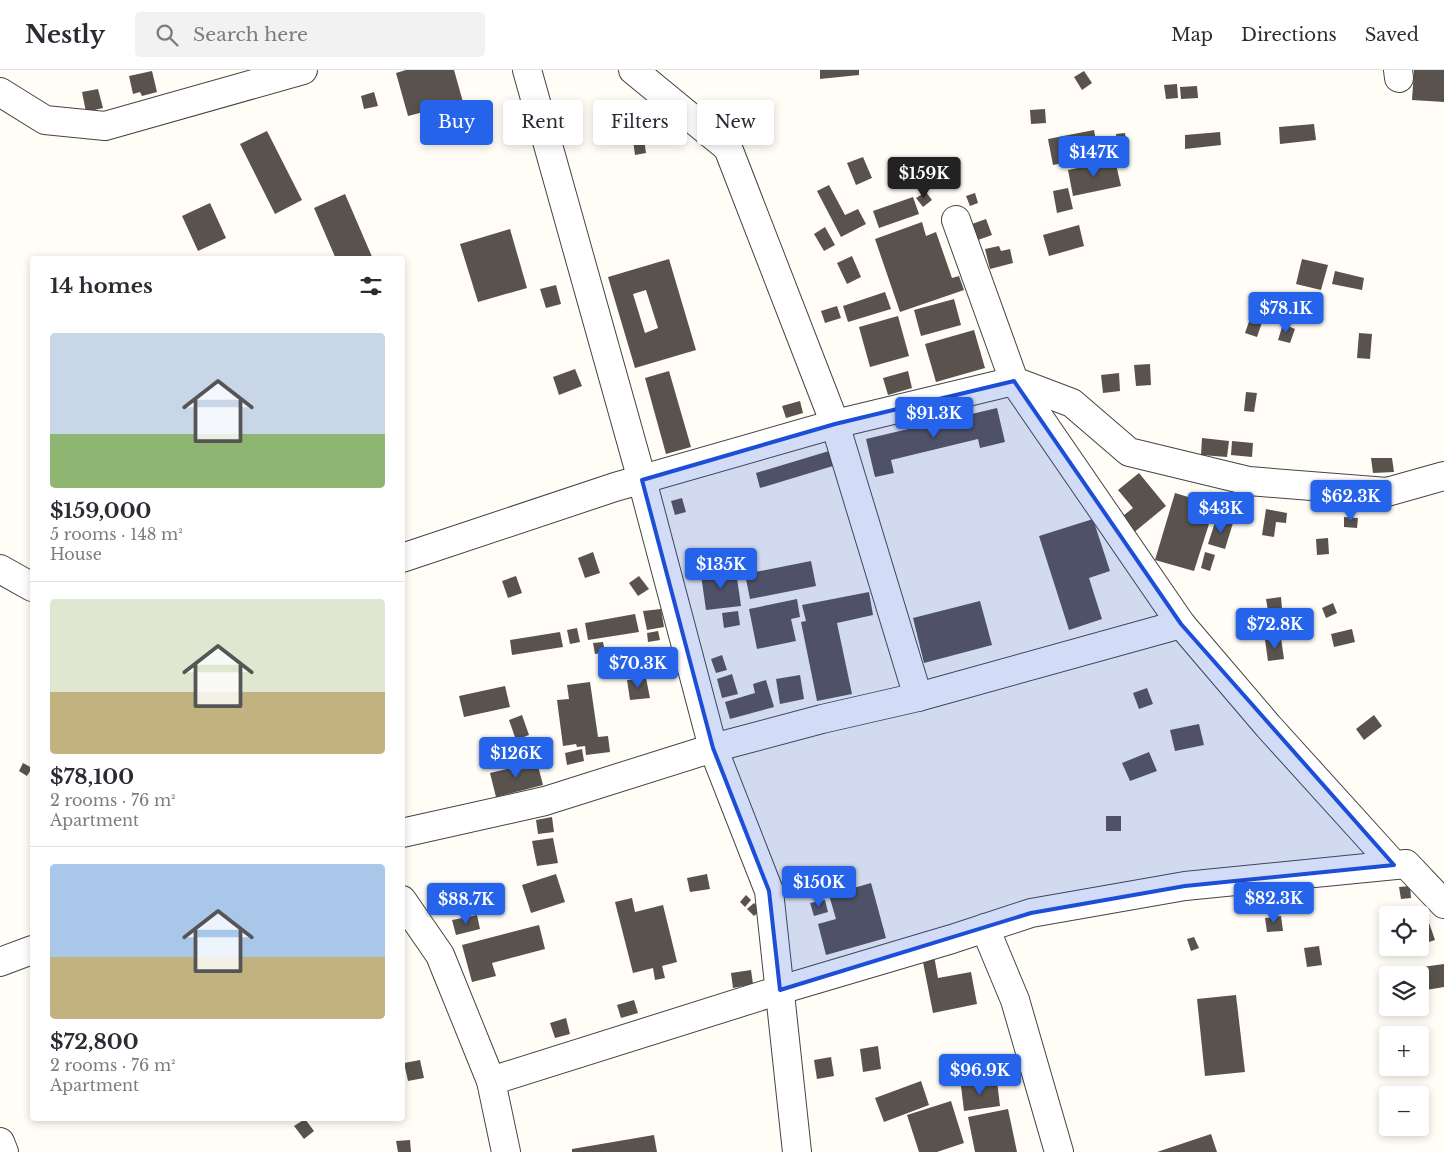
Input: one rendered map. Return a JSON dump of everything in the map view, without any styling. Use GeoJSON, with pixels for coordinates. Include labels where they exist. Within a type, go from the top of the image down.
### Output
{"type":"FeatureCollection","features":[{"type":"Feature","properties":{"kind":"street"},"geometry":{"type":"LineString","coordinates":[[0,92],[45,120],[105,126],[304,70]]}},
{"type":"Feature","properties":{"kind":"street"},"geometry":{"type":"LineString","coordinates":[[527,70],[642,480],[713,748],[769,891],[797,1152]]}},
{"type":"Feature","properties":{"kind":"street"},"geometry":{"type":"LineString","coordinates":[[633,70],[728,148],[835,424],[918,696]]}},
{"type":"Feature","properties":{"kind":"street"},"geometry":{"type":"LineString","coordinates":[[956,220],[1014,381],[1181,624],[1268,726],[1394,865]]}},
{"type":"Feature","properties":{"kind":"street"},"geometry":{"type":"LineString","coordinates":[[405,557],[642,480],[835,424],[1014,381],[1072,403],[1129,452],[1249,481],[1387,492],[1444,476]]}},
{"type":"Feature","properties":{"kind":"street"},"geometry":{"type":"LineString","coordinates":[[0,569],[30,586]]}},
{"type":"Feature","properties":{"kind":"street"},"geometry":{"type":"LineString","coordinates":[[405,832],[545,801],[713,748],[918,696],[1181,624]]}},
{"type":"Feature","properties":{"kind":"street"},"geometry":{"type":"LineString","coordinates":[[491,1081],[1031,913],[1185,886],[1406,864],[1444,904]]}},
{"type":"Feature","properties":{"kind":"street"},"geometry":{"type":"LineString","coordinates":[[405,904],[440,955],[491,1081],[506,1152]]}},
{"type":"Feature","properties":{"kind":"street"},"geometry":{"type":"LineString","coordinates":[[986,928],[1015,1000],[1059,1152]]}},
{"type":"Feature","properties":{"kind":"street"},"geometry":{"type":"LineString","coordinates":[[0,962],[30,951]]}},
{"type":"Feature","properties":{"kind":"street"},"geometry":{"type":"LineString","coordinates":[[0,1142],[4,1152]]}},
{"type":"Feature","properties":{"kind":"highlighted area"},"geometry":{"type":"Polygon","coordinates":[[[1014,381],[1181,624],[1394,865],[1185,886],[1031,913],[780,990],[769,891],[713,748],[642,480],[835,424],[1014,381]]]}},
{"type":"Feature","properties":{"kind":"building"},"geometry":{"type":"Polygon","coordinates":[[[406,70],[454,70],[462,100],[420,100],[420,113],[408,116],[396,73],[406,70]]]}},
{"type":"Feature","properties":{"kind":"building"},"geometry":{"type":"Polygon","coordinates":[[[820,70],[859,70],[859,75],[820,79],[820,70]]]}},
{"type":"Feature","properties":{"kind":"building"},"geometry":{"type":"Polygon","coordinates":[[[1414,70],[1444,70],[1444,102],[1412,100],[1414,70]]]}},
{"type":"Feature","properties":{"kind":"building"},"geometry":{"type":"Polygon","coordinates":[[[152,71],[157,92],[142,96],[140,92],[133,94],[129,76],[152,71]]]}},
{"type":"Feature","properties":{"kind":"building"},"geometry":{"type":"Polygon","coordinates":[[[1084,71],[1092,83],[1082,90],[1074,77],[1084,71]]]}},
{"type":"Feature","properties":{"kind":"building"},"geometry":{"type":"Polygon","coordinates":[[[1177,84],[1178,98],[1166,99],[1164,85],[1177,84]]]}},
{"type":"Feature","properties":{"kind":"building"},"geometry":{"type":"Polygon","coordinates":[[[1197,86],[1198,98],[1181,99],[1180,87],[1197,86]]]}},
{"type":"Feature","properties":{"kind":"building"},"geometry":{"type":"Polygon","coordinates":[[[98,89],[103,108],[86,112],[82,92],[98,89]]]}},
{"type":"Feature","properties":{"kind":"building"},"geometry":{"type":"Polygon","coordinates":[[[374,92],[378,106],[364,109],[361,96],[374,92]]]}},
{"type":"Feature","properties":{"kind":"building"},"geometry":{"type":"Polygon","coordinates":[[[1045,109],[1046,123],[1031,124],[1030,110],[1045,109]]]}},
{"type":"Feature","properties":{"kind":"building"},"geometry":{"type":"Polygon","coordinates":[[[1314,124],[1316,140],[1280,144],[1279,127],[1314,124]]]}},
{"type":"Feature","properties":{"kind":"building"},"geometry":{"type":"Polygon","coordinates":[[[1094,130],[1099,156],[1053,165],[1048,139],[1094,130]]]}},
{"type":"Feature","properties":{"kind":"building"},"geometry":{"type":"Polygon","coordinates":[[[267,131],[302,200],[275,214],[240,144],[267,131]]]}},
{"type":"Feature","properties":{"kind":"building"},"geometry":{"type":"Polygon","coordinates":[[[1220,132],[1221,145],[1185,149],[1185,135],[1220,132]]]}},
{"type":"Feature","properties":{"kind":"building"},"geometry":{"type":"Polygon","coordinates":[[[1125,133],[1127,150],[1118,151],[1116,134],[1125,133]]]}},
{"type":"Feature","properties":{"kind":"building"},"geometry":{"type":"Polygon","coordinates":[[[634,145],[645,145],[646,153],[635,155],[634,145]]]}},
{"type":"Feature","properties":{"kind":"building"},"geometry":{"type":"Polygon","coordinates":[[[863,157],[872,178],[856,185],[847,163],[863,157]]]}},
{"type":"Feature","properties":{"kind":"building"},"geometry":{"type":"Polygon","coordinates":[[[1115,160],[1121,186],[1073,196],[1068,170],[1115,160]]]}},
{"type":"Feature","properties":{"kind":"building"},"geometry":{"type":"Polygon","coordinates":[[[829,185],[845,215],[858,209],[866,224],[841,237],[817,191],[829,185]]]}},
{"type":"Feature","properties":{"kind":"building"},"geometry":{"type":"Polygon","coordinates":[[[1068,188],[1073,209],[1057,213],[1053,191],[1068,188]]]}},
{"type":"Feature","properties":{"kind":"building"},"geometry":{"type":"Polygon","coordinates":[[[926,192],[932,200],[923,207],[916,198],[926,192]]]}},
{"type":"Feature","properties":{"kind":"building"},"geometry":{"type":"Polygon","coordinates":[[[975,193],[978,203],[970,206],[966,196],[975,193]]]}},
{"type":"Feature","properties":{"kind":"building"},"geometry":{"type":"Polygon","coordinates":[[[345,194],[372,256],[335,256],[314,208],[345,194]]]}},
{"type":"Feature","properties":{"kind":"building"},"geometry":{"type":"Polygon","coordinates":[[[913,197],[919,214],[879,228],[873,211],[913,197]]]}},
{"type":"Feature","properties":{"kind":"building"},"geometry":{"type":"Polygon","coordinates":[[[210,203],[226,238],[198,251],[182,216],[210,203]]]}},
{"type":"Feature","properties":{"kind":"building"},"geometry":{"type":"Polygon","coordinates":[[[986,219],[992,235],[978,240],[972,224],[986,219]]]}},
{"type":"Feature","properties":{"kind":"building"},"geometry":{"type":"Polygon","coordinates":[[[922,222],[926,236],[936,232],[952,278],[959,276],[964,290],[900,312],[875,239],[922,222]]]}},
{"type":"Feature","properties":{"kind":"building"},"geometry":{"type":"Polygon","coordinates":[[[1079,225],[1084,246],[1049,256],[1043,235],[1079,225]]]}},
{"type":"Feature","properties":{"kind":"building"},"geometry":{"type":"Polygon","coordinates":[[[825,227],[835,245],[824,251],[814,234],[825,227]]]}},
{"type":"Feature","properties":{"kind":"building"},"geometry":{"type":"Polygon","coordinates":[[[510,229],[527,288],[478,302],[460,244],[510,229]]]}},
{"type":"Feature","properties":{"kind":"building"},"geometry":{"type":"Polygon","coordinates":[[[999,246],[1001,251],[1010,249],[1013,263],[990,269],[985,249],[999,246]]]}},
{"type":"Feature","properties":{"kind":"building"},"geometry":{"type":"Polygon","coordinates":[[[852,256],[861,277],[847,284],[837,263],[852,256]]]}},
{"type":"Feature","properties":{"kind":"building"},"geometry":{"type":"Polygon","coordinates":[[[669,259],[696,350],[635,368],[608,277],[669,259]],[[646,290],[633,294],[645,333],[658,328],[646,290]]]}},
{"type":"Feature","properties":{"kind":"building"},"geometry":{"type":"Polygon","coordinates":[[[1302,259],[1328,265],[1321,290],[1296,284],[1302,259]]]}},
{"type":"Feature","properties":{"kind":"building"},"geometry":{"type":"Polygon","coordinates":[[[1335,271],[1364,278],[1362,290],[1332,284],[1335,271]]]}},
{"type":"Feature","properties":{"kind":"building"},"geometry":{"type":"Polygon","coordinates":[[[556,285],[561,304],[546,308],[540,289],[556,285]]]}},
{"type":"Feature","properties":{"kind":"building"},"geometry":{"type":"Polygon","coordinates":[[[885,292],[891,309],[848,322],[843,306],[885,292]]]}},
{"type":"Feature","properties":{"kind":"building"},"geometry":{"type":"Polygon","coordinates":[[[954,299],[961,325],[921,336],[914,310],[954,299]]]}},
{"type":"Feature","properties":{"kind":"building"},"geometry":{"type":"Polygon","coordinates":[[[1255,304],[1267,308],[1257,337],[1245,333],[1255,304]]]}},
{"type":"Feature","properties":{"kind":"building"},"geometry":{"type":"Polygon","coordinates":[[[837,306],[841,318],[825,323],[821,311],[837,306]]]}},
{"type":"Feature","properties":{"kind":"building"},"geometry":{"type":"Polygon","coordinates":[[[898,316],[909,356],[870,367],[859,327],[898,316]]]}},
{"type":"Feature","properties":{"kind":"building"},"geometry":{"type":"Polygon","coordinates":[[[1283,324],[1295,329],[1290,343],[1278,340],[1283,324]]]}},
{"type":"Feature","properties":{"kind":"building"},"geometry":{"type":"Polygon","coordinates":[[[974,330],[985,368],[936,382],[925,344],[974,330]]]}},
{"type":"Feature","properties":{"kind":"building"},"geometry":{"type":"Polygon","coordinates":[[[1359,333],[1372,334],[1370,359],[1357,358],[1359,333]]]}},
{"type":"Feature","properties":{"kind":"building"},"geometry":{"type":"Polygon","coordinates":[[[1150,364],[1151,385],[1136,386],[1134,365],[1150,364]]]}},
{"type":"Feature","properties":{"kind":"building"},"geometry":{"type":"Polygon","coordinates":[[[575,369],[582,386],[559,395],[553,377],[575,369]]]}},
{"type":"Feature","properties":{"kind":"building"},"geometry":{"type":"Polygon","coordinates":[[[669,371],[691,447],[666,454],[645,378],[669,371]]]}},
{"type":"Feature","properties":{"kind":"building"},"geometry":{"type":"Polygon","coordinates":[[[908,371],[912,388],[888,395],[883,378],[908,371]]]}},
{"type":"Feature","properties":{"kind":"building"},"geometry":{"type":"Polygon","coordinates":[[[1119,373],[1120,391],[1103,393],[1101,375],[1119,373]]]}},
{"type":"Feature","properties":{"kind":"building"},"geometry":{"type":"Polygon","coordinates":[[[1246,392],[1257,393],[1254,412],[1244,411],[1246,392]]]}},
{"type":"Feature","properties":{"kind":"building"},"geometry":{"type":"Polygon","coordinates":[[[800,401],[803,413],[786,418],[782,406],[800,401]]]}},
{"type":"Feature","properties":{"kind":"building"},"geometry":{"type":"Polygon","coordinates":[[[997,408],[1005,442],[980,448],[978,439],[891,460],[894,473],[875,477],[866,439],[997,408]]]}},
{"type":"Feature","properties":{"kind":"building"},"geometry":{"type":"Polygon","coordinates":[[[1202,438],[1229,441],[1227,457],[1201,455],[1202,438]]]}},
{"type":"Feature","properties":{"kind":"building"},"geometry":{"type":"Polygon","coordinates":[[[1232,441],[1253,443],[1252,457],[1231,455],[1232,441]]]}},
{"type":"Feature","properties":{"kind":"building"},"geometry":{"type":"Polygon","coordinates":[[[829,451],[833,466],[760,488],[756,473],[829,451]]]}},
{"type":"Feature","properties":{"kind":"building"},"geometry":{"type":"Polygon","coordinates":[[[1371,458],[1392,458],[1394,472],[1373,473],[1371,458]]]}},
{"type":"Feature","properties":{"kind":"building"},"geometry":{"type":"Polygon","coordinates":[[[1139,473],[1166,506],[1132,534],[1119,519],[1133,508],[1118,490],[1139,473]]]}},
{"type":"Feature","properties":{"kind":"building"},"geometry":{"type":"Polygon","coordinates":[[[1175,493],[1215,505],[1194,571],[1155,560],[1175,493]]]}},
{"type":"Feature","properties":{"kind":"building"},"geometry":{"type":"Polygon","coordinates":[[[682,498],[686,512],[675,515],[671,501],[682,498]]]}},
{"type":"Feature","properties":{"kind":"building"},"geometry":{"type":"Polygon","coordinates":[[[1266,509],[1287,513],[1286,523],[1276,522],[1274,537],[1262,535],[1266,509]]]}},
{"type":"Feature","properties":{"kind":"building"},"geometry":{"type":"Polygon","coordinates":[[[1344,517],[1358,518],[1357,528],[1344,527],[1344,517]]]}},
{"type":"Feature","properties":{"kind":"building"},"geometry":{"type":"Polygon","coordinates":[[[1093,519],[1110,571],[1089,578],[1102,619],[1069,630],[1039,536],[1093,519]]]}},
{"type":"Feature","properties":{"kind":"building"},"geometry":{"type":"Polygon","coordinates":[[[1216,519],[1233,523],[1225,549],[1208,544],[1216,519]]]}},
{"type":"Feature","properties":{"kind":"building"},"geometry":{"type":"Polygon","coordinates":[[[1328,538],[1329,554],[1317,555],[1316,539],[1328,538]]]}},
{"type":"Feature","properties":{"kind":"building"},"geometry":{"type":"Polygon","coordinates":[[[593,552],[600,573],[585,578],[578,558],[593,552]]]}},
{"type":"Feature","properties":{"kind":"building"},"geometry":{"type":"Polygon","coordinates":[[[1205,552],[1215,555],[1210,571],[1201,568],[1205,552]]]}},
{"type":"Feature","properties":{"kind":"building"},"geometry":{"type":"Polygon","coordinates":[[[811,561],[816,586],[750,599],[745,574],[811,561]]]}},
{"type":"Feature","properties":{"kind":"building"},"geometry":{"type":"Polygon","coordinates":[[[736,571],[741,606],[706,610],[701,575],[736,571]]]}},
{"type":"Feature","properties":{"kind":"building"},"geometry":{"type":"Polygon","coordinates":[[[516,576],[522,593],[508,598],[502,581],[516,576]]]}},
{"type":"Feature","properties":{"kind":"building"},"geometry":{"type":"Polygon","coordinates":[[[639,576],[649,589],[638,596],[629,583],[639,576]]]}},
{"type":"Feature","properties":{"kind":"building"},"geometry":{"type":"Polygon","coordinates":[[[869,592],[873,615],[837,623],[852,694],[817,701],[801,622],[806,621],[802,605],[869,592]]]}},
{"type":"Feature","properties":{"kind":"building"},"geometry":{"type":"Polygon","coordinates":[[[1281,597],[1282,609],[1268,611],[1266,599],[1281,597]]]}},
{"type":"Feature","properties":{"kind":"building"},"geometry":{"type":"Polygon","coordinates":[[[797,599],[800,617],[791,619],[796,641],[757,649],[749,609],[797,599]]]}},
{"type":"Feature","properties":{"kind":"building"},"geometry":{"type":"Polygon","coordinates":[[[980,601],[992,645],[924,663],[913,618],[980,601]]]}},
{"type":"Feature","properties":{"kind":"building"},"geometry":{"type":"Polygon","coordinates":[[[1333,603],[1337,613],[1326,618],[1322,608],[1333,603]]]}},
{"type":"Feature","properties":{"kind":"building"},"geometry":{"type":"Polygon","coordinates":[[[661,609],[664,627],[647,630],[643,611],[661,609]]]}},
{"type":"Feature","properties":{"kind":"building"},"geometry":{"type":"Polygon","coordinates":[[[738,611],[740,625],[724,628],[722,613],[738,611]]]}},
{"type":"Feature","properties":{"kind":"building"},"geometry":{"type":"Polygon","coordinates":[[[635,614],[639,632],[588,640],[585,623],[635,614]]]}},
{"type":"Feature","properties":{"kind":"building"},"geometry":{"type":"Polygon","coordinates":[[[1284,617],[1286,630],[1261,634],[1259,621],[1284,617]]]}},
{"type":"Feature","properties":{"kind":"building"},"geometry":{"type":"Polygon","coordinates":[[[577,628],[580,642],[570,644],[567,630],[577,628]]]}},
{"type":"Feature","properties":{"kind":"building"},"geometry":{"type":"Polygon","coordinates":[[[1352,629],[1355,642],[1334,647],[1331,634],[1352,629]]]}},
{"type":"Feature","properties":{"kind":"building"},"geometry":{"type":"Polygon","coordinates":[[[658,631],[660,640],[648,642],[647,633],[658,631]]]}},
{"type":"Feature","properties":{"kind":"building"},"geometry":{"type":"Polygon","coordinates":[[[560,632],[563,647],[512,655],[510,640],[560,632]]]}},
{"type":"Feature","properties":{"kind":"building"},"geometry":{"type":"Polygon","coordinates":[[[1281,638],[1284,659],[1268,661],[1265,640],[1281,638]]]}},
{"type":"Feature","properties":{"kind":"building"},"geometry":{"type":"Polygon","coordinates":[[[603,642],[605,652],[595,654],[593,643],[603,642]]]}},
{"type":"Feature","properties":{"kind":"building"},"geometry":{"type":"Polygon","coordinates":[[[722,655],[727,670],[716,673],[711,659],[722,655]]]}},
{"type":"Feature","properties":{"kind":"building"},"geometry":{"type":"Polygon","coordinates":[[[732,674],[738,694],[722,698],[717,679],[732,674]]]}},
{"type":"Feature","properties":{"kind":"building"},"geometry":{"type":"Polygon","coordinates":[[[800,675],[804,699],[780,704],[776,679],[800,675]]]}},
{"type":"Feature","properties":{"kind":"building"},"geometry":{"type":"Polygon","coordinates":[[[646,678],[650,698],[630,700],[627,680],[646,678]]]}},
{"type":"Feature","properties":{"kind":"building"},"geometry":{"type":"Polygon","coordinates":[[[766,680],[774,707],[730,719],[725,702],[755,693],[753,684],[766,680]]]}},
{"type":"Feature","properties":{"kind":"building"},"geometry":{"type":"Polygon","coordinates":[[[590,682],[598,737],[608,736],[610,752],[586,755],[585,746],[577,747],[576,744],[563,746],[557,700],[569,699],[567,685],[590,682]]]}},
{"type":"Feature","properties":{"kind":"building"},"geometry":{"type":"Polygon","coordinates":[[[505,686],[510,707],[464,717],[459,696],[505,686]]]}},
{"type":"Feature","properties":{"kind":"building"},"geometry":{"type":"Polygon","coordinates":[[[1147,688],[1153,704],[1139,709],[1133,693],[1147,688]]]}},
{"type":"Feature","properties":{"kind":"building"},"geometry":{"type":"Polygon","coordinates":[[[522,715],[529,735],[516,740],[509,720],[522,715]]]}},
{"type":"Feature","properties":{"kind":"building"},"geometry":{"type":"Polygon","coordinates":[[[1374,715],[1382,726],[1364,740],[1356,729],[1374,715]]]}},
{"type":"Feature","properties":{"kind":"building"},"geometry":{"type":"Polygon","coordinates":[[[1199,724],[1204,745],[1175,751],[1170,730],[1199,724]]]}},
{"type":"Feature","properties":{"kind":"building"},"geometry":{"type":"Polygon","coordinates":[[[582,749],[584,761],[567,765],[565,753],[582,749]]]}},
{"type":"Feature","properties":{"kind":"building"},"geometry":{"type":"Polygon","coordinates":[[[1149,752],[1157,771],[1130,781],[1122,763],[1149,752]]]}},
{"type":"Feature","properties":{"kind":"building"},"geometry":{"type":"Polygon","coordinates":[[[537,762],[543,785],[496,797],[490,773],[537,762]]]}},
{"type":"Feature","properties":{"kind":"building"},"geometry":{"type":"Polygon","coordinates":[[[23,763],[30,767],[27,776],[19,771],[23,763]]]}},
{"type":"Feature","properties":{"kind":"building"},"geometry":{"type":"Polygon","coordinates":[[[1106,816],[1121,816],[1121,831],[1106,831],[1106,816]]]}},
{"type":"Feature","properties":{"kind":"building"},"geometry":{"type":"Polygon","coordinates":[[[552,817],[554,832],[538,834],[536,820],[552,817]]]}},
{"type":"Feature","properties":{"kind":"building"},"geometry":{"type":"Polygon","coordinates":[[[553,838],[558,863],[537,866],[532,841],[553,838]]]}},
{"type":"Feature","properties":{"kind":"building"},"geometry":{"type":"Polygon","coordinates":[[[556,874],[565,902],[531,913],[522,885],[556,874]]]}},
{"type":"Feature","properties":{"kind":"building"},"geometry":{"type":"Polygon","coordinates":[[[707,874],[710,889],[690,892],[687,878],[707,874]]]}},
{"type":"Feature","properties":{"kind":"building"},"geometry":{"type":"Polygon","coordinates":[[[871,883],[886,938],[826,955],[818,924],[836,919],[829,895],[871,883]]]}},
{"type":"Feature","properties":{"kind":"building"},"geometry":{"type":"Polygon","coordinates":[[[1410,886],[1411,898],[1401,899],[1399,887],[1410,886]]]}},
{"type":"Feature","properties":{"kind":"building"},"geometry":{"type":"Polygon","coordinates":[[[746,895],[751,900],[745,907],[740,902],[746,895]]]}},
{"type":"Feature","properties":{"kind":"building"},"geometry":{"type":"Polygon","coordinates":[[[632,898],[635,912],[663,905],[677,962],[662,966],[665,978],[655,980],[653,968],[633,973],[615,902],[632,898]]]}},
{"type":"Feature","properties":{"kind":"building"},"geometry":{"type":"Polygon","coordinates":[[[825,900],[828,912],[814,916],[810,903],[825,900]]]}},
{"type":"Feature","properties":{"kind":"building"},"geometry":{"type":"Polygon","coordinates":[[[754,903],[761,910],[754,916],[747,909],[754,903]]]}},
{"type":"Feature","properties":{"kind":"building"},"geometry":{"type":"Polygon","coordinates":[[[477,915],[480,929],[456,935],[452,920],[477,915]]]}},
{"type":"Feature","properties":{"kind":"building"},"geometry":{"type":"Polygon","coordinates":[[[1281,916],[1283,931],[1267,932],[1265,918],[1281,916]]]}},
{"type":"Feature","properties":{"kind":"building"},"geometry":{"type":"Polygon","coordinates":[[[1429,923],[1435,940],[1429,942],[1429,923]]]}},
{"type":"Feature","properties":{"kind":"building"},"geometry":{"type":"Polygon","coordinates":[[[539,925],[545,949],[492,963],[496,976],[472,982],[462,945],[539,925]]]}},
{"type":"Feature","properties":{"kind":"building"},"geometry":{"type":"Polygon","coordinates":[[[1194,937],[1199,948],[1191,951],[1187,939],[1194,937]]]}},
{"type":"Feature","properties":{"kind":"building"},"geometry":{"type":"Polygon","coordinates":[[[1319,946],[1322,965],[1307,967],[1304,948],[1319,946]]]}},
{"type":"Feature","properties":{"kind":"building"},"geometry":{"type":"Polygon","coordinates":[[[933,950],[938,978],[971,972],[977,1004],[933,1013],[921,952],[933,950]]]}},
{"type":"Feature","properties":{"kind":"building"},"geometry":{"type":"Polygon","coordinates":[[[1444,964],[1444,987],[1429,990],[1429,966],[1444,964]]]}},
{"type":"Feature","properties":{"kind":"building"},"geometry":{"type":"Polygon","coordinates":[[[751,970],[753,984],[733,988],[731,973],[751,970]]]}},
{"type":"Feature","properties":{"kind":"building"},"geometry":{"type":"Polygon","coordinates":[[[1236,995],[1245,1072],[1205,1076],[1197,999],[1236,995]]]}},
{"type":"Feature","properties":{"kind":"building"},"geometry":{"type":"Polygon","coordinates":[[[634,1000],[638,1013],[621,1018],[617,1005],[634,1000]]]}},
{"type":"Feature","properties":{"kind":"building"},"geometry":{"type":"Polygon","coordinates":[[[566,1018],[570,1034],[555,1038],[550,1023],[566,1018]]]}},
{"type":"Feature","properties":{"kind":"building"},"geometry":{"type":"Polygon","coordinates":[[[878,1046],[881,1069],[863,1072],[860,1049],[878,1046]]]}},
{"type":"Feature","properties":{"kind":"building"},"geometry":{"type":"Polygon","coordinates":[[[831,1057],[834,1076],[817,1079],[814,1060],[831,1057]]]}},
{"type":"Feature","properties":{"kind":"building"},"geometry":{"type":"Polygon","coordinates":[[[420,1060],[424,1078],[408,1081],[405,1063],[420,1060]]]}},
{"type":"Feature","properties":{"kind":"building"},"geometry":{"type":"Polygon","coordinates":[[[921,1081],[929,1105],[884,1122],[875,1098],[921,1081]]]}},
{"type":"Feature","properties":{"kind":"building"},"geometry":{"type":"Polygon","coordinates":[[[997,1081],[1000,1106],[964,1111],[961,1086],[997,1081]]]}},
{"type":"Feature","properties":{"kind":"building"},"geometry":{"type":"Polygon","coordinates":[[[951,1101],[964,1143],[937,1152],[919,1152],[907,1115],[951,1101]]]}},
{"type":"Feature","properties":{"kind":"building"},"geometry":{"type":"Polygon","coordinates":[[[1008,1109],[1017,1152],[975,1152],[968,1117],[1008,1109]]]}},
{"type":"Feature","properties":{"kind":"building"},"geometry":{"type":"Polygon","coordinates":[[[302,1121],[306,1121],[314,1131],[304,1139],[294,1126],[302,1121]]]}},
{"type":"Feature","properties":{"kind":"building"},"geometry":{"type":"Polygon","coordinates":[[[1211,1134],[1217,1152],[1157,1152],[1211,1134]]]}},
{"type":"Feature","properties":{"kind":"building"},"geometry":{"type":"Polygon","coordinates":[[[654,1135],[657,1152],[572,1152],[572,1149],[654,1135]]]}},
{"type":"Feature","properties":{"kind":"building"},"geometry":{"type":"Polygon","coordinates":[[[410,1140],[411,1152],[398,1152],[396,1141],[410,1140]]]}}]}
